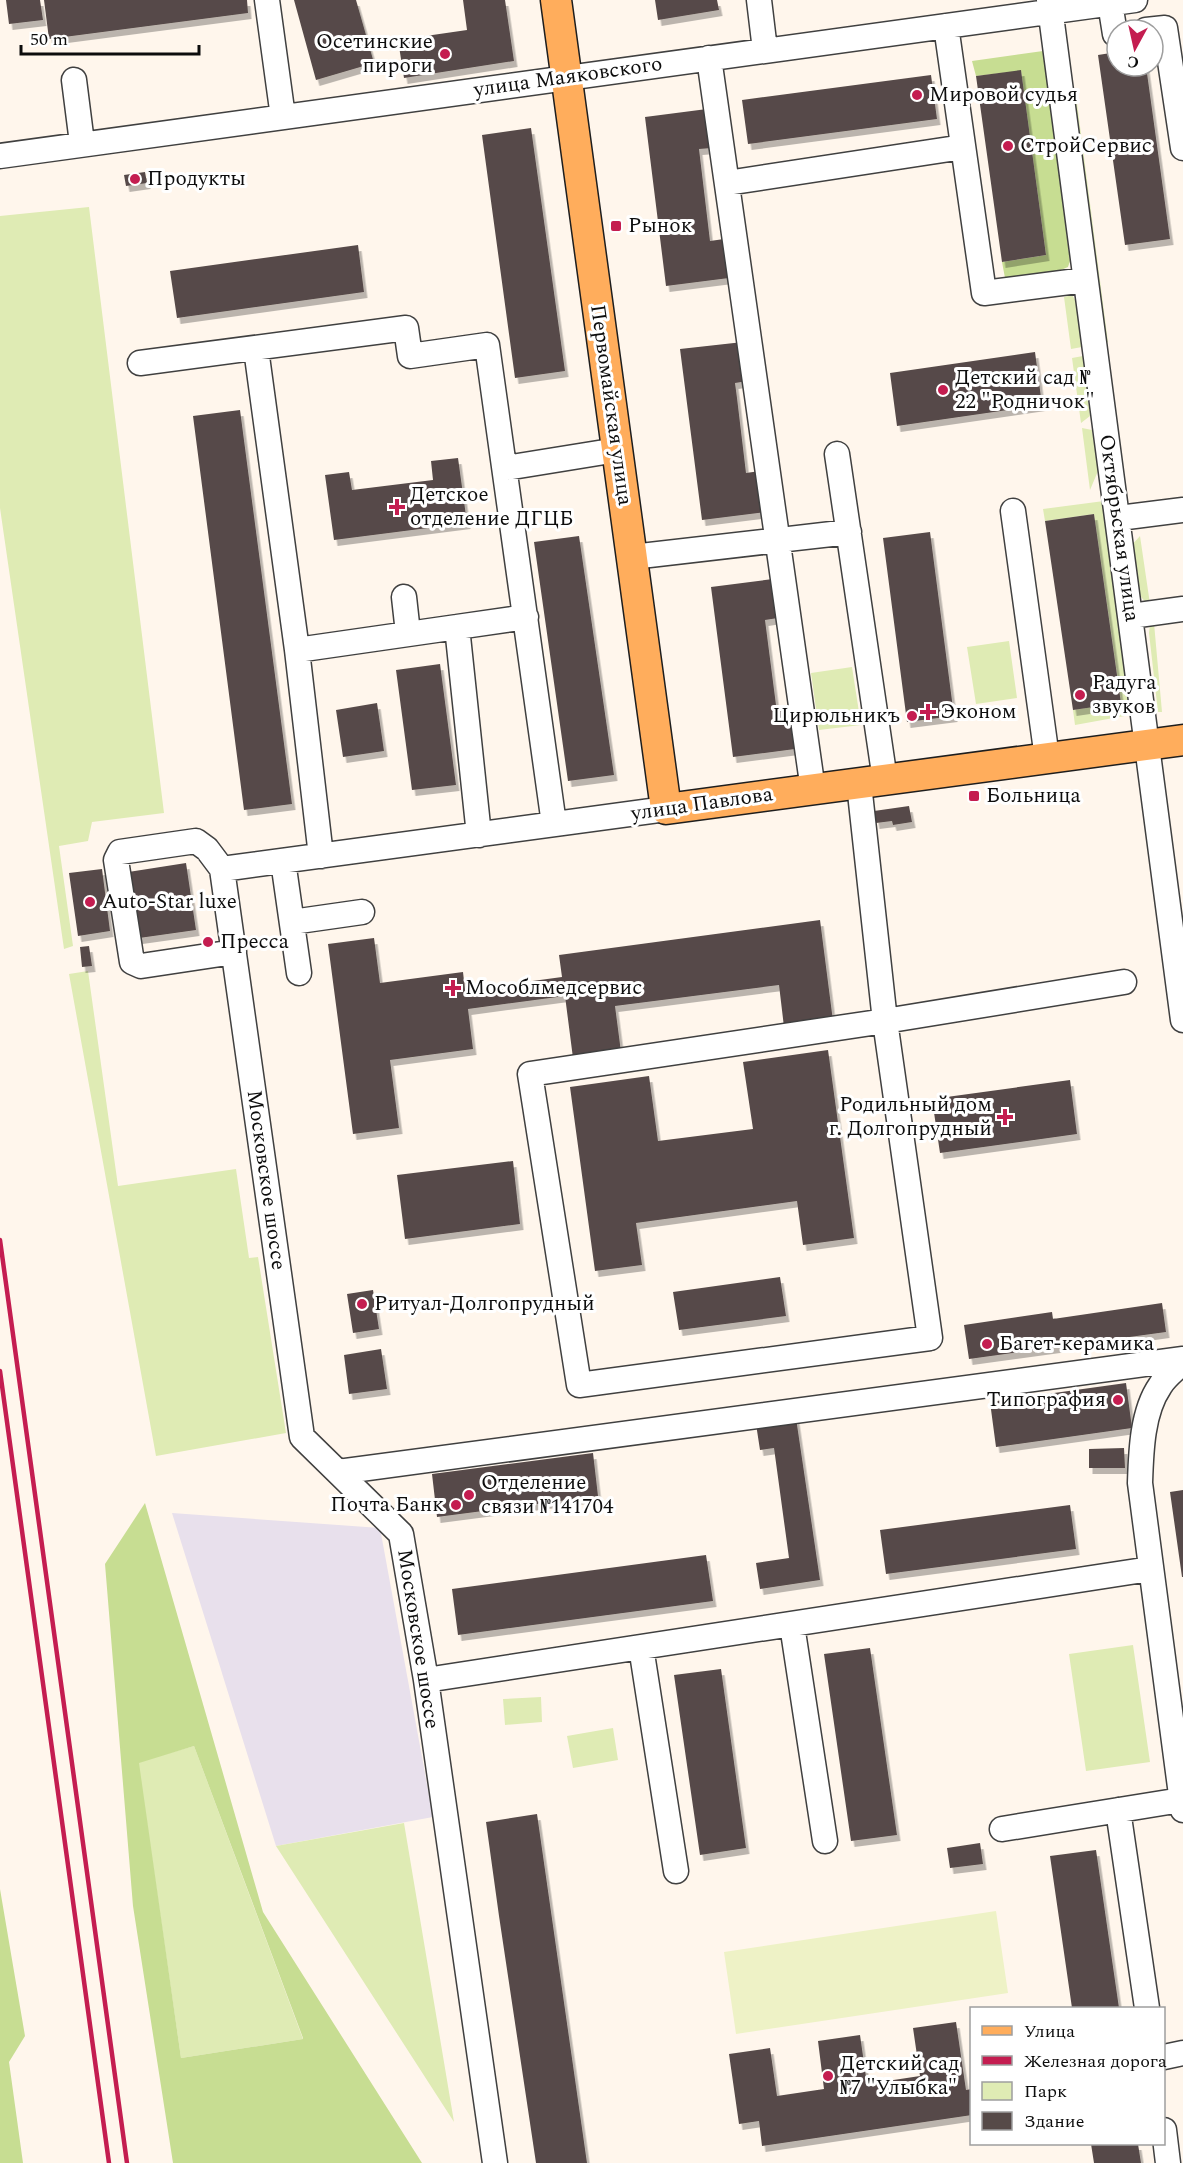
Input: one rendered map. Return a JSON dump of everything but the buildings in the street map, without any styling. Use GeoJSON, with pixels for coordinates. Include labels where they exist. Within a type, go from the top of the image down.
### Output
{"type":"FeatureCollection","features":[{"type":"Feature","properties":{"kind":"main road","name":"Первомайская улица"},"geometry":{"type":"LineString","coordinates":[[556,0],[666,809]]}},
{"type":"Feature","properties":{"kind":"main road","name":"улица Павлова"},"geometry":{"type":"LineString","coordinates":[[666,809],[1183,741]]}},
{"type":"Feature","properties":{"kind":"street"},"geometry":{"type":"LineString","coordinates":[[267,0],[283,117]]}},
{"type":"Feature","properties":{"kind":"street"},"geometry":{"type":"LineString","coordinates":[[759,0],[765,50]]}},
{"type":"Feature","properties":{"kind":"street","name":"улица Маяковского"},"geometry":{"type":"LineString","coordinates":[[0,156],[946,26],[1049,6],[1136,0]]}},
{"type":"Feature","properties":{"kind":"street"},"geometry":{"type":"LineString","coordinates":[[1110,3],[1112,18]]}},
{"type":"Feature","properties":{"kind":"street","name":"Октябрьская улица"},"geometry":{"type":"LineString","coordinates":[[1049,6],[1119,518],[1147,745],[1180,970],[1183,1020]]}},
{"type":"Feature","properties":{"kind":"street"},"geometry":{"type":"LineString","coordinates":[[946,26],[984,293],[1085,280]]}},
{"type":"Feature","properties":{"kind":"street"},"geometry":{"type":"LineString","coordinates":[[1165,27],[1183,148]]}},
{"type":"Feature","properties":{"kind":"street"},"geometry":{"type":"LineString","coordinates":[[709,58],[813,790]]}},
{"type":"Feature","properties":{"kind":"street"},"geometry":{"type":"LineString","coordinates":[[74,80],[82,143]]}},
{"type":"Feature","properties":{"kind":"street"},"geometry":{"type":"LineString","coordinates":[[727,183],[963,147]]}},
{"type":"Feature","properties":{"kind":"street"},"geometry":{"type":"LineString","coordinates":[[140,363],[406,328],[410,356],[488,345],[554,824]]}},
{"type":"Feature","properties":{"kind":"street"},"geometry":{"type":"LineString","coordinates":[[256,349],[297,650],[321,856]]}},
{"type":"Feature","properties":{"kind":"street"},"geometry":{"type":"LineString","coordinates":[[506,468],[617,450]]}},
{"type":"Feature","properties":{"kind":"street"},"geometry":{"type":"LineString","coordinates":[[837,454],[849,532],[872,782],[885,1021],[930,1338],[579,1385],[530,1074],[885,1021],[1124,982]]}},
{"type":"Feature","properties":{"kind":"street"},"geometry":{"type":"LineString","coordinates":[[1119,518],[1183,510]]}},
{"type":"Feature","properties":{"kind":"street"},"geometry":{"type":"LineString","coordinates":[[1013,511],[1047,759]]}},
{"type":"Feature","properties":{"kind":"street"},"geometry":{"type":"LineString","coordinates":[[632,557],[849,532]]}},
{"type":"Feature","properties":{"kind":"street"},"geometry":{"type":"LineString","coordinates":[[404,597],[408,633]]}},
{"type":"Feature","properties":{"kind":"street"},"geometry":{"type":"LineString","coordinates":[[1131,616],[1183,609]]}},
{"type":"Feature","properties":{"kind":"street"},"geometry":{"type":"LineString","coordinates":[[297,650],[526,617]]}},
{"type":"Feature","properties":{"kind":"street"},"geometry":{"type":"LineString","coordinates":[[457,627],[478,835]]}},
{"type":"Feature","properties":{"kind":"street","name":"улица Павлова"},"geometry":{"type":"LineString","coordinates":[[222,869],[666,809]]}},
{"type":"Feature","properties":{"kind":"street"},"geometry":{"type":"LineString","coordinates":[[222,869],[207,849],[196,841],[120,852],[116,860],[132,962],[136,965],[234,952]]}},
{"type":"Feature","properties":{"kind":"street"},"geometry":{"type":"LineString","coordinates":[[283,861],[299,974]]}},
{"type":"Feature","properties":{"kind":"street","name":"Московское шоссе"},"geometry":{"type":"LineString","coordinates":[[222,869],[302,1437],[401,1534],[426,1680],[495,2163]]}},
{"type":"Feature","properties":{"kind":"street"},"geometry":{"type":"LineString","coordinates":[[292,922],[362,912]]}},
{"type":"Feature","properties":{"kind":"street"},"geometry":{"type":"LineString","coordinates":[[338,1472],[1183,1361]]}},
{"type":"Feature","properties":{"kind":"street"},"geometry":{"type":"LineString","coordinates":[[1002,1829],[1118,1810],[1182,1805],[1140,1483],[1141,1450],[1159,1386],[1183,1361]]}},
{"type":"Feature","properties":{"kind":"street"},"geometry":{"type":"LineString","coordinates":[[426,1680],[1150,1569]]}},
{"type":"Feature","properties":{"kind":"street"},"geometry":{"type":"LineString","coordinates":[[792,1625],[825,1841]]}},
{"type":"Feature","properties":{"kind":"street"},"geometry":{"type":"LineString","coordinates":[[641,1647],[676,1871]]}},
{"type":"Feature","properties":{"kind":"street"},"geometry":{"type":"LineString","coordinates":[[1118,1810],[1147,2007]]}},
{"type":"Feature","properties":{"kind":"street"},"geometry":{"type":"LineString","coordinates":[[1165,2057],[1183,2053]]}},
{"type":"Feature","properties":{"kind":"street"},"geometry":{"type":"LineString","coordinates":[[1165,2138],[1168,2163]]}},
{"type":"Feature","properties":{"kind":"shaded area"},"geometry":{"type":"Polygon","coordinates":[[[172,1513],[380,1528],[433,1817],[276,1846],[172,1513]]]}},
{"type":"Feature","properties":{"kind":"green space"},"geometry":{"type":"Polygon","coordinates":[[[1043,51],[1070,261],[1068,267],[1051,274],[1005,278],[1002,262],[1046,255],[1021,71],[976,76],[972,61],[1043,51]]]}},
{"type":"Feature","properties":{"kind":"green space"},"geometry":{"type":"Polygon","coordinates":[[[1073,103],[1077,103],[1108,342],[1104,344],[1073,103]]]}},
{"type":"Feature","properties":{"kind":"green space"},"geometry":{"type":"Polygon","coordinates":[[[89,207],[164,813],[92,822],[88,841],[59,846],[73,946],[64,949],[0,508],[0,216],[89,207]]]}},
{"type":"Feature","properties":{"kind":"green space"},"geometry":{"type":"Polygon","coordinates":[[[1072,295],[1076,301],[1082,347],[1071,349],[1064,297],[1072,295]]]}},
{"type":"Feature","properties":{"kind":"green space"},"geometry":{"type":"Polygon","coordinates":[[[1083,356],[1090,416],[1081,423],[1072,358],[1083,356]]]}},
{"type":"Feature","properties":{"kind":"green space"},"geometry":{"type":"Polygon","coordinates":[[[1082,428],[1092,430],[1098,471],[1090,490],[1082,428]]]}},
{"type":"Feature","properties":{"kind":"green space"},"geometry":{"type":"Polygon","coordinates":[[[1104,501],[1134,705],[1130,715],[1075,725],[1073,710],[1121,702],[1094,514],[1045,521],[1043,509],[1104,501]]]}},
{"type":"Feature","properties":{"kind":"green space"},"geometry":{"type":"Polygon","coordinates":[[[1140,536],[1150,604],[1139,594],[1133,571],[1130,547],[1140,536]]]}},
{"type":"Feature","properties":{"kind":"green space"},"geometry":{"type":"Polygon","coordinates":[[[1154,623],[1162,712],[1158,712],[1149,633],[1150,625],[1154,623]]]}},
{"type":"Feature","properties":{"kind":"green space"},"geometry":{"type":"Polygon","coordinates":[[[1009,641],[1017,698],[976,704],[967,647],[1009,641]]]}},
{"type":"Feature","properties":{"kind":"green space"},"geometry":{"type":"Polygon","coordinates":[[[852,667],[861,725],[819,730],[811,673],[852,667]]]}},
{"type":"Feature","properties":{"kind":"green space"},"geometry":{"type":"Polygon","coordinates":[[[88,971],[118,1186],[236,1169],[249,1258],[258,1257],[286,1433],[156,1456],[69,974],[88,971]]]}},
{"type":"Feature","properties":{"kind":"green space"},"geometry":{"type":"Polygon","coordinates":[[[145,1503],[263,1912],[422,2163],[173,2163],[133,1906],[105,1564],[145,1503]],[[194,1746],[139,1763],[181,2058],[303,2039],[194,1746]]]}},
{"type":"Feature","properties":{"kind":"green space"},"geometry":{"type":"Polygon","coordinates":[[[1133,1645],[1150,1762],[1086,1771],[1069,1654],[1133,1645]]]}},
{"type":"Feature","properties":{"kind":"green space"},"geometry":{"type":"Polygon","coordinates":[[[541,1697],[542,1722],[505,1725],[503,1699],[541,1697]]]}},
{"type":"Feature","properties":{"kind":"green space"},"geometry":{"type":"Polygon","coordinates":[[[613,1728],[618,1760],[573,1768],[567,1736],[613,1728]]]}},
{"type":"Feature","properties":{"kind":"green space"},"geometry":{"type":"Polygon","coordinates":[[[194,1746],[303,2039],[181,2058],[138,1762],[194,1746]]]}},
{"type":"Feature","properties":{"kind":"green space"},"geometry":{"type":"Polygon","coordinates":[[[404,1823],[454,2122],[276,1846],[404,1823]]]}},
{"type":"Feature","properties":{"kind":"green space"},"geometry":{"type":"Polygon","coordinates":[[[0,1889],[25,2036],[9,2062],[23,2163],[0,2163],[0,1889]]]}},
{"type":"Feature","properties":{"kind":"green space"},"geometry":{"type":"Polygon","coordinates":[[[996,1911],[1008,1993],[736,2034],[724,1952],[996,1911]]]}},
{"type":"Feature","properties":{"kind":"railway"},"geometry":{"type":"LineString","coordinates":[[0,1240],[127,2163]]}},
{"type":"Feature","properties":{"kind":"railway"},"geometry":{"type":"LineString","coordinates":[[0,1371],[109,2163]]}},
{"type":"Feature","properties":{"kind":"place","name":"Осетинские пироги"},"geometry":{"type":"Point","coordinates":[445,54]}},
{"type":"Feature","properties":{"kind":"place","name":"Мировой судья"},"geometry":{"type":"Point","coordinates":[917,95]}},
{"type":"Feature","properties":{"kind":"place","name":"СтройСервис"},"geometry":{"type":"Point","coordinates":[1008,146]}},
{"type":"Feature","properties":{"kind":"place","name":"Продукты"},"geometry":{"type":"Point","coordinates":[135,179]}},
{"type":"Feature","properties":{"kind":"place","name":"Рынок"},"geometry":{"type":"Point","coordinates":[616,226]}},
{"type":"Feature","properties":{"kind":"place","name":"Детский сад № 22 \"Родничок\""},"geometry":{"type":"Point","coordinates":[943,390]}},
{"type":"Feature","properties":{"kind":"place","name":"Детское отделение ДГЦБ"},"geometry":{"type":"Point","coordinates":[397,507]}},
{"type":"Feature","properties":{"kind":"place","name":"Радуга звуков"},"geometry":{"type":"Point","coordinates":[1080,695]}},
{"type":"Feature","properties":{"kind":"place","name":"Эконом"},"geometry":{"type":"Point","coordinates":[928,712]}},
{"type":"Feature","properties":{"kind":"place","name":"Цирюльникъ"},"geometry":{"type":"Point","coordinates":[912,716]}},
{"type":"Feature","properties":{"kind":"place","name":"Больница"},"geometry":{"type":"Point","coordinates":[974,796]}},
{"type":"Feature","properties":{"kind":"place","name":"Auto-Star luxe"},"geometry":{"type":"Point","coordinates":[90,902]}},
{"type":"Feature","properties":{"kind":"place","name":"Пресса"},"geometry":{"type":"Point","coordinates":[208,942]}},
{"type":"Feature","properties":{"kind":"place","name":"Мособлмедсервис"},"geometry":{"type":"Point","coordinates":[453,988]}},
{"type":"Feature","properties":{"kind":"place","name":"Родильный дом г. Долгопрудный"},"geometry":{"type":"Point","coordinates":[1005,1117]}},
{"type":"Feature","properties":{"kind":"place","name":"Ритуал-Долгопрудный"},"geometry":{"type":"Point","coordinates":[362,1304]}},
{"type":"Feature","properties":{"kind":"place","name":"Багет-керамика"},"geometry":{"type":"Point","coordinates":[987,1344]}},
{"type":"Feature","properties":{"kind":"place","name":"Типография"},"geometry":{"type":"Point","coordinates":[1118,1400]}},
{"type":"Feature","properties":{"kind":"place","name":"Отделение связи №141704"},"geometry":{"type":"Point","coordinates":[469,1495]}},
{"type":"Feature","properties":{"kind":"place","name":"Почта Банк"},"geometry":{"type":"Point","coordinates":[456,1505]}},
{"type":"Feature","properties":{"kind":"place","name":"Детский сад №7 \"Улыбка\""},"geometry":{"type":"Point","coordinates":[828,2076]}}]}
